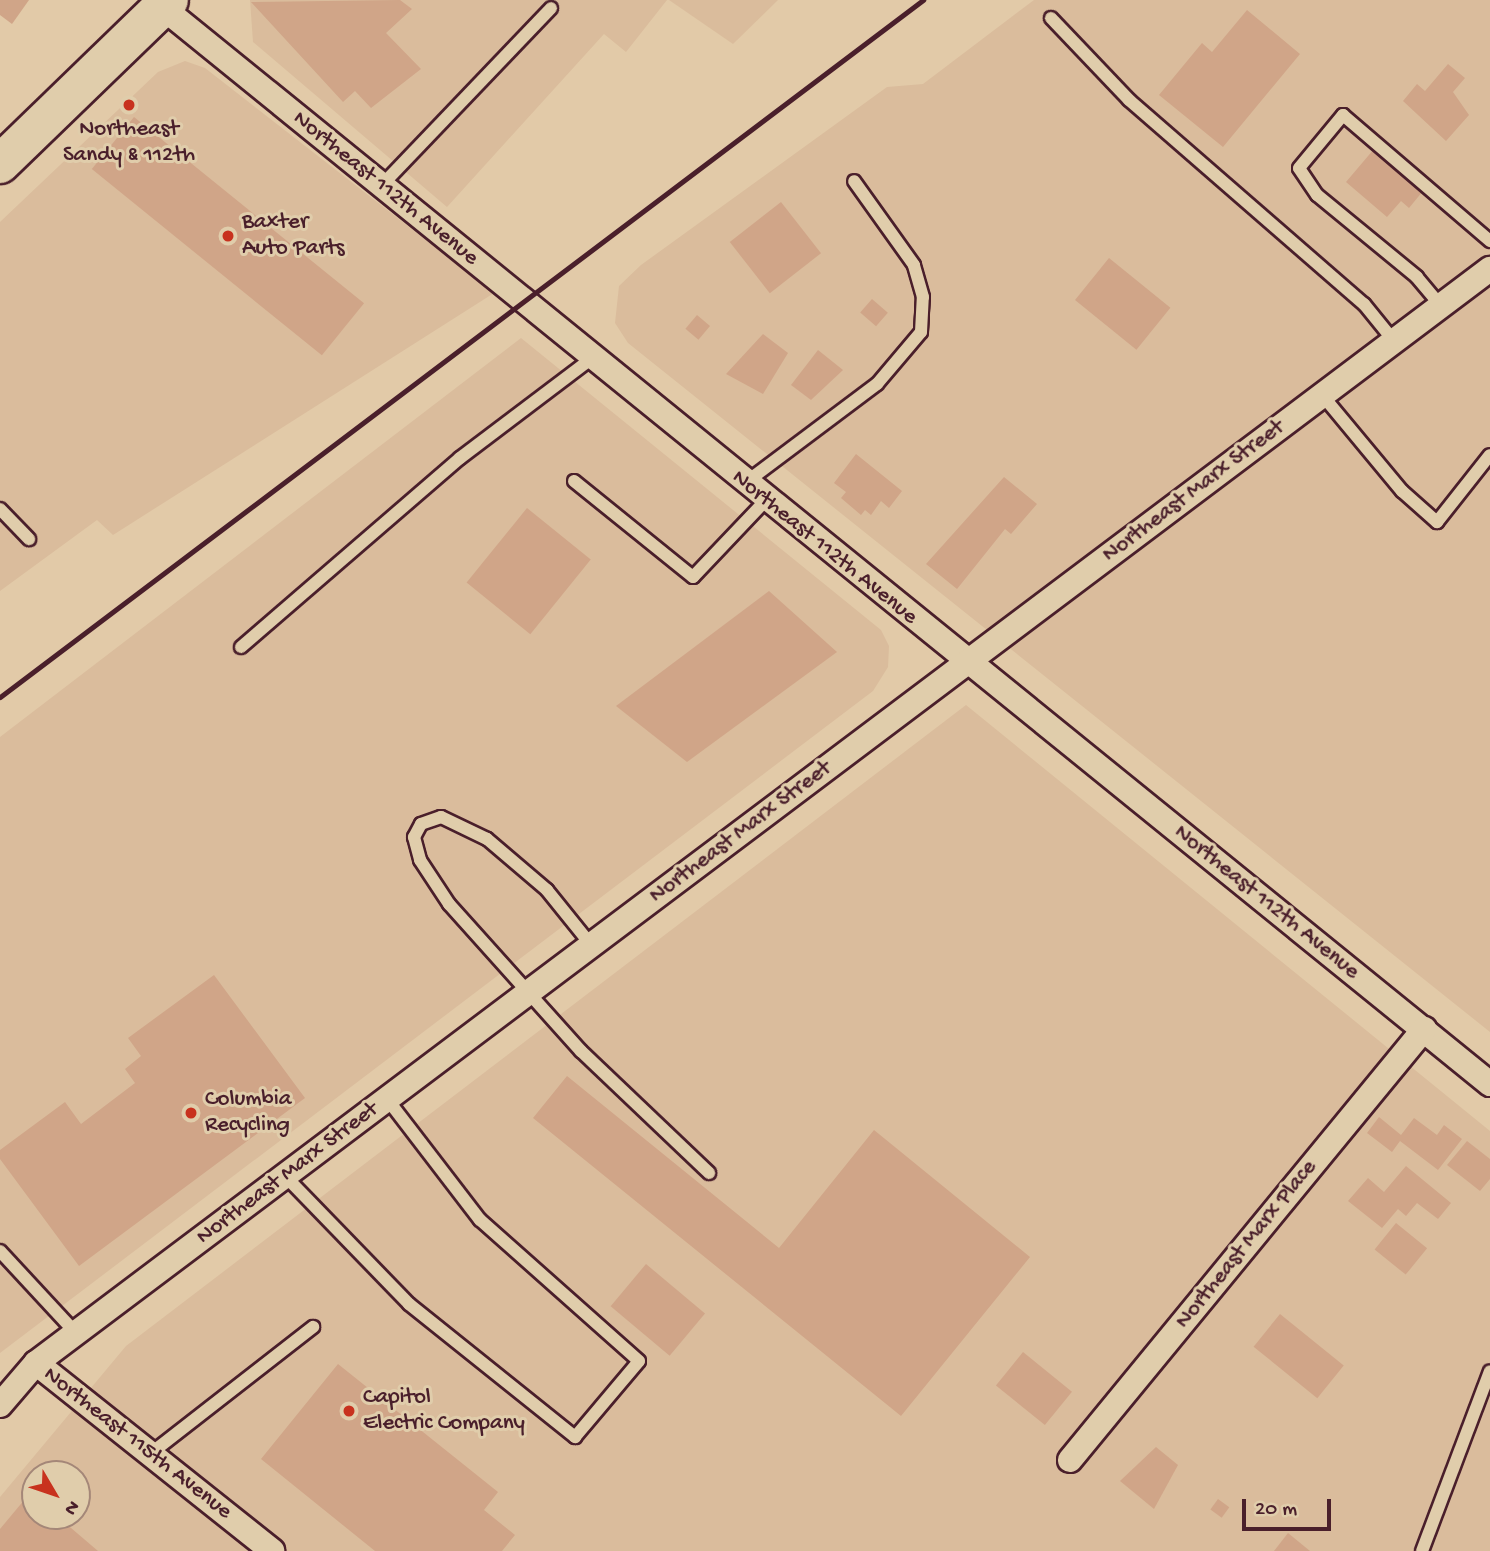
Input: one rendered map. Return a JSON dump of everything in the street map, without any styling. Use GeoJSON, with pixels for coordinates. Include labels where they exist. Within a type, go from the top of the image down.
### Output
{"type":"FeatureCollection","features":[{"type":"Feature","properties":{"kind":"main road"},"geometry":{"type":"LineString","coordinates":[[0,164],[165,4]]}},
{"type":"Feature","properties":{"kind":"street","name":"Northeast 112th Avenue"},"geometry":{"type":"LineString","coordinates":[[165,4],[381,186],[967,664],[1490,1084]]}},
{"type":"Feature","properties":{"kind":"street","name":"Northeast Marx Street"},"geometry":{"type":"LineString","coordinates":[[0,1405],[36,1363],[1490,269]]}},
{"type":"Feature","properties":{"kind":"street","name":"Northeast Marx Place"},"geometry":{"type":"LineString","coordinates":[[1070,1460],[1424,1029]]}},
{"type":"Feature","properties":{"kind":"street","name":"Northeast 115th Avenue"},"geometry":{"type":"LineString","coordinates":[[36,1363],[272,1551]]}},
{"type":"Feature","properties":{"kind":"lane"},"geometry":{"type":"LineString","coordinates":[[381,186],[551,8]]}},
{"type":"Feature","properties":{"kind":"lane"},"geometry":{"type":"LineString","coordinates":[[1051,18],[1129,100],[1364,304],[1394,341]]}},
{"type":"Feature","properties":{"kind":"lane"},"geometry":{"type":"LineString","coordinates":[[1441,306],[1417,277],[1317,195],[1298,168],[1343,115],[1490,241]]}},
{"type":"Feature","properties":{"kind":"lane"},"geometry":{"type":"LineString","coordinates":[[745,483],[877,384],[921,332],[923,297],[914,265],[854,181]]}},
{"type":"Feature","properties":{"kind":"lane"},"geometry":{"type":"LineString","coordinates":[[242,647],[460,457],[592,358]]}},
{"type":"Feature","properties":{"kind":"lane"},"geometry":{"type":"LineString","coordinates":[[1323,396],[1402,491],[1437,522],[1490,455]]}},
{"type":"Feature","properties":{"kind":"lane"},"geometry":{"type":"LineString","coordinates":[[574,481],[693,577],[766,500]]}},
{"type":"Feature","properties":{"kind":"lane"},"geometry":{"type":"LineString","coordinates":[[0,509],[29,540]]}},
{"type":"Feature","properties":{"kind":"lane"},"geometry":{"type":"LineString","coordinates":[[592,946],[547,890],[487,839],[441,817],[421,824],[414,837],[419,860],[449,904],[529,992],[709,1173]]}},
{"type":"Feature","properties":{"kind":"lane"},"geometry":{"type":"LineString","coordinates":[[285,1176],[410,1304],[575,1437],[639,1361],[576,1309],[480,1220],[387,1099]]}},
{"type":"Feature","properties":{"kind":"lane"},"geometry":{"type":"LineString","coordinates":[[0,1251],[76,1333]]}},
{"type":"Feature","properties":{"kind":"lane"},"geometry":{"type":"LineString","coordinates":[[150,1454],[313,1326]]}},
{"type":"Feature","properties":{"kind":"lane"},"geometry":{"type":"LineString","coordinates":[[1422,1551],[1490,1371]]}},
{"type":"Feature","properties":{"kind":"shaded area"},"geometry":{"type":"Polygon","coordinates":[[[250,0],[667,0],[626,52],[604,34],[447,207],[253,42],[250,0]]]}},
{"type":"Feature","properties":{"kind":"shaded area"},"geometry":{"type":"Polygon","coordinates":[[[669,0],[778,0],[733,44],[669,0]]]}},
{"type":"Feature","properties":{"kind":"shaded area"},"geometry":{"type":"Polygon","coordinates":[[[1034,0],[1490,0],[1490,1032],[628,343],[615,323],[619,286],[641,265],[887,87],[923,84],[1034,0]]]}},
{"type":"Feature","properties":{"kind":"shaded area"},"geometry":{"type":"Polygon","coordinates":[[[185,61],[205,68],[494,293],[113,535],[97,520],[0,591],[0,222],[158,72],[185,61]]]}},
{"type":"Feature","properties":{"kind":"shaded area"},"geometry":{"type":"Polygon","coordinates":[[[521,338],[881,630],[889,646],[888,667],[873,691],[0,1353],[0,737],[521,338]]]}},
{"type":"Feature","properties":{"kind":"shaded area"},"geometry":{"type":"Polygon","coordinates":[[[966,705],[1490,1131],[1490,1551],[0,1551],[0,1497],[21,1472],[21,1530],[91,1530],[91,1460],[31,1460],[126,1346],[966,705]]]}},
{"type":"Feature","properties":{"kind":"building"},"geometry":{"type":"Polygon","coordinates":[[[0,0],[29,0],[12,24],[0,15],[0,0]]]}},
{"type":"Feature","properties":{"kind":"building"},"geometry":{"type":"Polygon","coordinates":[[[400,0],[412,9],[386,33],[421,69],[371,108],[355,91],[343,102],[251,2],[400,0]]]}},
{"type":"Feature","properties":{"kind":"building"},"geometry":{"type":"Polygon","coordinates":[[[1247,10],[1300,54],[1223,147],[1159,95],[1202,43],[1212,52],[1247,10]]]}},
{"type":"Feature","properties":{"kind":"building"},"geometry":{"type":"Polygon","coordinates":[[[1448,64],[1465,78],[1453,92],[1469,115],[1446,141],[1403,101],[1417,84],[1425,91],[1448,64]]]}},
{"type":"Feature","properties":{"kind":"building","name":"Baxter Auto Parts"},"geometry":{"type":"Polygon","coordinates":[[[134,117],[364,303],[322,355],[92,169],[134,117]]]}},
{"type":"Feature","properties":{"kind":"building"},"geometry":{"type":"Polygon","coordinates":[[[1374,149],[1423,191],[1409,208],[1401,201],[1387,217],[1346,182],[1374,149]]]}},
{"type":"Feature","properties":{"kind":"building"},"geometry":{"type":"Polygon","coordinates":[[[781,202],[821,253],[770,293],[730,242],[781,202]]]}},
{"type":"Feature","properties":{"kind":"building"},"geometry":{"type":"Polygon","coordinates":[[[1109,258],[1170,308],[1136,350],[1075,300],[1109,258]]]}},
{"type":"Feature","properties":{"kind":"building"},"geometry":{"type":"Polygon","coordinates":[[[872,299],[888,313],[876,326],[860,313],[872,299]]]}},
{"type":"Feature","properties":{"kind":"building"},"geometry":{"type":"Polygon","coordinates":[[[697,315],[710,326],[698,340],[685,329],[697,315]]]}},
{"type":"Feature","properties":{"kind":"building"},"geometry":{"type":"Polygon","coordinates":[[[763,334],[788,353],[763,394],[726,374],[763,334]]]}},
{"type":"Feature","properties":{"kind":"building"},"geometry":{"type":"Polygon","coordinates":[[[818,350],[843,370],[811,400],[791,385],[818,350]]]}},
{"type":"Feature","properties":{"kind":"building"},"geometry":{"type":"Polygon","coordinates":[[[856,454],[902,491],[889,508],[881,501],[871,515],[865,510],[861,515],[841,498],[846,492],[834,483],[856,454]]]}},
{"type":"Feature","properties":{"kind":"building"},"geometry":{"type":"Polygon","coordinates":[[[1004,477],[1037,504],[1011,534],[1005,529],[957,589],[926,564],[1004,477]]]}},
{"type":"Feature","properties":{"kind":"building"},"geometry":{"type":"Polygon","coordinates":[[[527,508],[591,560],[530,634],[467,583],[527,508]]]}},
{"type":"Feature","properties":{"kind":"building"},"geometry":{"type":"Polygon","coordinates":[[[769,591],[837,652],[687,762],[616,706],[769,591]]]}},
{"type":"Feature","properties":{"kind":"building","name":"Columbia Recycling"},"geometry":{"type":"Polygon","coordinates":[[[214,975],[305,1098],[79,1266],[0,1159],[0,1150],[65,1102],[81,1124],[135,1083],[125,1069],[141,1056],[128,1038],[214,975]]]}},
{"type":"Feature","properties":{"kind":"building"},"geometry":{"type":"Polygon","coordinates":[[[567,1076],[779,1248],[874,1130],[1030,1257],[901,1416],[533,1118],[567,1076]]]}},
{"type":"Feature","properties":{"kind":"building"},"geometry":{"type":"Polygon","coordinates":[[[1379,1117],[1401,1135],[1414,1118],[1437,1135],[1444,1125],[1462,1139],[1438,1170],[1400,1141],[1392,1152],[1367,1133],[1379,1117]]]}},
{"type":"Feature","properties":{"kind":"building"},"geometry":{"type":"Polygon","coordinates":[[[1467,1141],[1490,1159],[1490,1179],[1480,1191],[1447,1165],[1467,1141]]]}},
{"type":"Feature","properties":{"kind":"building"},"geometry":{"type":"Polygon","coordinates":[[[1406,1166],[1451,1203],[1438,1219],[1417,1203],[1406,1216],[1398,1209],[1382,1228],[1348,1201],[1368,1178],[1384,1192],[1406,1166]]]}},
{"type":"Feature","properties":{"kind":"building"},"geometry":{"type":"Polygon","coordinates":[[[1396,1223],[1427,1248],[1406,1275],[1375,1249],[1396,1223]]]}},
{"type":"Feature","properties":{"kind":"building"},"geometry":{"type":"Polygon","coordinates":[[[646,1264],[705,1313],[670,1356],[611,1306],[646,1264]]]}},
{"type":"Feature","properties":{"kind":"building"},"geometry":{"type":"Polygon","coordinates":[[[1280,1314],[1344,1366],[1317,1398],[1254,1347],[1280,1314]]]}},
{"type":"Feature","properties":{"kind":"building"},"geometry":{"type":"Polygon","coordinates":[[[1023,1352],[1072,1392],[1045,1425],[996,1385],[1023,1352]]]}},
{"type":"Feature","properties":{"kind":"building","name":"Capitol Electric Company"},"geometry":{"type":"Polygon","coordinates":[[[338,1364],[498,1492],[484,1510],[515,1535],[502,1551],[375,1551],[261,1459],[338,1364]]]}},
{"type":"Feature","properties":{"kind":"building"},"geometry":{"type":"Polygon","coordinates":[[[1156,1447],[1178,1465],[1154,1509],[1120,1481],[1156,1447]]]}},
{"type":"Feature","properties":{"kind":"building"},"geometry":{"type":"Polygon","coordinates":[[[1218,1499],[1229,1507],[1222,1518],[1210,1510],[1218,1499]]]}},
{"type":"Feature","properties":{"kind":"building"},"geometry":{"type":"Polygon","coordinates":[[[21,1504],[21,1530],[73,1530],[98,1551],[0,1551],[0,1529],[21,1504]]]}},
{"type":"Feature","properties":{"kind":"building"},"geometry":{"type":"Polygon","coordinates":[[[1288,1533],[1310,1551],[1274,1551],[1288,1533]]]}},
{"type":"Feature","properties":{"kind":"railway"},"geometry":{"type":"LineString","coordinates":[[0,697],[923,0]]}},
{"type":"Feature","properties":{"kind":"place","name":"Northeast Sandy & 112th"},"geometry":{"type":"Point","coordinates":[129,105]}},
{"type":"Feature","properties":{"kind":"place","name":"Baxter Auto Parts"},"geometry":{"type":"Point","coordinates":[228,236]}},
{"type":"Feature","properties":{"kind":"place","name":"Columbia Recycling"},"geometry":{"type":"Point","coordinates":[191,1113]}},
{"type":"Feature","properties":{"kind":"place","name":"Capitol Electric Company"},"geometry":{"type":"Point","coordinates":[349,1411]}}]}
